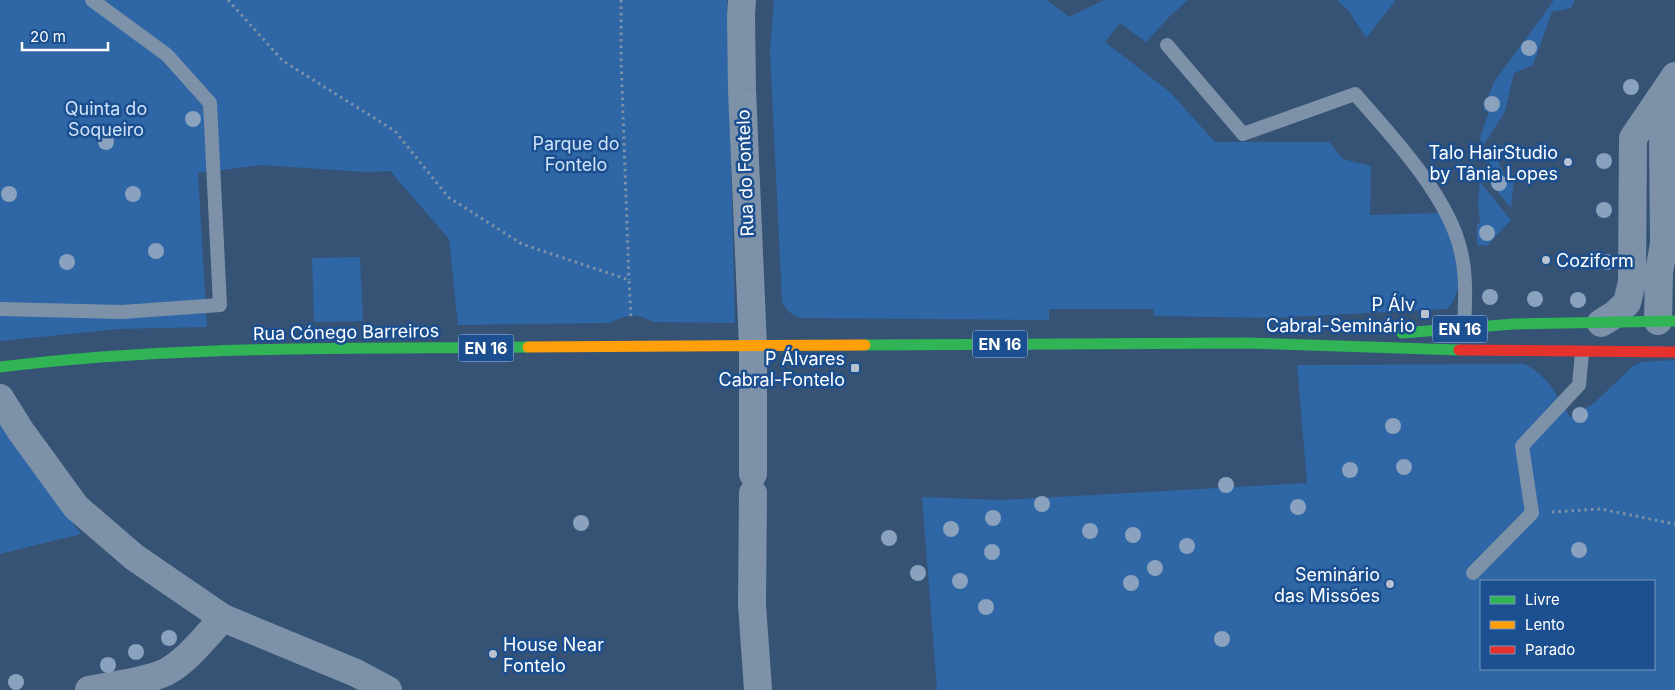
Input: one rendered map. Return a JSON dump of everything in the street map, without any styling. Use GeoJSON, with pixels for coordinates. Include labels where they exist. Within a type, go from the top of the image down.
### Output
{"type":"FeatureCollection","features":[{"type":"Feature","properties":{"kind":"main road","name":"EN 16"},"geometry":{"type":"LineString","coordinates":[[1389,334],[1514,324],[1601,323],[1661,326]]}},
{"type":"Feature","properties":{"kind":"main road","name":"EN 16"},"geometry":{"type":"LineString","coordinates":[[1246,343],[1360,336]]}},
{"type":"Feature","properties":{"kind":"main road"},"geometry":{"type":"LineString","coordinates":[[1513,350],[1561,339]]}},
{"type":"Feature","properties":{"kind":"main road","name":"EN 16"},"geometry":{"type":"LineString","coordinates":[[753,346],[1246,343],[1582,353],[1675,352]]}},
{"type":"Feature","properties":{"kind":"main road","name":"Rua Cónego Barreiros"},"geometry":{"type":"LineString","coordinates":[[0,367],[63,359],[219,350],[753,346]]}},
{"type":"Feature","properties":{"kind":"street","name":"Rua do Fontelo"},"geometry":{"type":"LineString","coordinates":[[742,0],[742,90],[753,346],[752,605],[758,690]]}},
{"type":"Feature","properties":{"kind":"street"},"geometry":{"type":"LineString","coordinates":[[1601,323],[1614,315],[1627,303],[1632,282],[1633,138],[1675,76]]}},
{"type":"Feature","properties":{"kind":"street"},"geometry":{"type":"LineString","coordinates":[[1661,326],[1659,272],[1669,255],[1663,135],[1675,80]]}},
{"type":"Feature","properties":{"kind":"street"},"geometry":{"type":"LineString","coordinates":[[1632,282],[1637,302],[1661,326]]}},
{"type":"Feature","properties":{"kind":"street"},"geometry":{"type":"LineString","coordinates":[[0,398],[20,430],[76,507],[134,557],[223,618],[356,673],[388,690]]}},
{"type":"Feature","properties":{"kind":"street"},"geometry":{"type":"LineString","coordinates":[[90,690],[143,679],[166,672],[185,658],[223,618]]}},
{"type":"Feature","properties":{"kind":"lane"},"geometry":{"type":"LineString","coordinates":[[0,309],[122,312],[220,305],[210,102],[167,55],[92,0]]}},
{"type":"Feature","properties":{"kind":"lane"},"geometry":{"type":"LineString","coordinates":[[1167,45],[1243,134],[1356,94],[1403,150],[1436,196],[1452,224],[1461,251],[1466,282],[1464,329]]}},
{"type":"Feature","properties":{"kind":"lane"},"geometry":{"type":"LineString","coordinates":[[1474,573],[1532,513],[1522,446],[1579,385],[1582,353]]}},
{"type":"Feature","properties":{"kind":"path"},"geometry":{"type":"LineString","coordinates":[[228,0],[283,61],[395,131],[448,197],[522,244],[629,280]]}},
{"type":"Feature","properties":{"kind":"path"},"geometry":{"type":"LineString","coordinates":[[621,0],[621,58],[632,347]]}},
{"type":"Feature","properties":{"kind":"path"},"geometry":{"type":"LineString","coordinates":[[1532,513],[1601,509],[1675,524]]}},
{"type":"Feature","properties":{"kind":"green space","name":"Parque do Fontelo"},"geometry":{"type":"Polygon","coordinates":[[[0,0],[727,0],[735,323],[653,322],[648,319],[632,316],[621,318],[611,323],[458,325],[449,239],[390,171],[365,172],[261,165],[198,173],[207,327],[119,329],[0,341],[0,0]]]}},
{"type":"Feature","properties":{"kind":"green space"},"geometry":{"type":"Polygon","coordinates":[[[774,0],[1047,0],[1069,17],[1104,0],[1188,0],[1146,42],[1120,23],[1105,42],[1170,92],[1215,142],[1329,142],[1343,159],[1371,166],[1370,215],[1439,213],[1457,261],[1458,287],[1454,298],[1447,309],[1273,318],[1154,316],[1153,309],[1049,309],[1049,320],[800,318],[789,312],[782,301],[770,51],[774,0]]]}},
{"type":"Feature","properties":{"kind":"green space"},"geometry":{"type":"Polygon","coordinates":[[[1337,0],[1396,0],[1366,38],[1349,11],[1337,0]]]}},
{"type":"Feature","properties":{"kind":"green space"},"geometry":{"type":"Polygon","coordinates":[[[1554,0],[1575,0],[1571,8],[1552,12],[1533,65],[1514,73],[1505,112],[1482,147],[1480,137],[1489,112],[1483,110],[1494,82],[1554,0]]]}},
{"type":"Feature","properties":{"kind":"green space"},"geometry":{"type":"Polygon","coordinates":[[[1490,157],[1496,157],[1506,178],[1514,179],[1511,208],[1488,180],[1490,157]]]}},
{"type":"Feature","properties":{"kind":"green space"},"geometry":{"type":"Polygon","coordinates":[[[1480,182],[1511,220],[1487,246],[1477,245],[1477,224],[1480,224],[1478,203],[1480,182]]]}},
{"type":"Feature","properties":{"kind":"green space"},"geometry":{"type":"Polygon","coordinates":[[[360,257],[363,321],[314,322],[312,258],[360,257]]]}},
{"type":"Feature","properties":{"kind":"green space"},"geometry":{"type":"Polygon","coordinates":[[[1675,360],[1675,690],[937,690],[922,497],[1002,500],[1307,483],[1297,365],[1524,364],[1546,380],[1570,417],[1593,404],[1633,366],[1642,362],[1675,360]]]}},
{"type":"Feature","properties":{"kind":"green space"},"geometry":{"type":"Polygon","coordinates":[[[0,423],[81,534],[0,554],[0,423]]]}},
{"type":"Feature","properties":{"kind":"traffic: fast"},"geometry":{"type":"LineString","coordinates":[[1402,333],[1514,324],[1675,321]]}},
{"type":"Feature","properties":{"kind":"traffic: fast"},"geometry":{"type":"LineString","coordinates":[[865,345],[1246,343],[1459,350]]}},
{"type":"Feature","properties":{"kind":"traffic: fast"},"geometry":{"type":"LineString","coordinates":[[0,367],[132,355],[264,349],[528,347]]}},
{"type":"Feature","properties":{"kind":"traffic: slow"},"geometry":{"type":"LineString","coordinates":[[528,347],[865,345]]}},
{"type":"Feature","properties":{"kind":"traffic: jam"},"geometry":{"type":"LineString","coordinates":[[1459,350],[1675,352]]}},
{"type":"Feature","properties":{"kind":"place","name":"Talo HairStudio by Tânia Lopes"},"geometry":{"type":"Point","coordinates":[1568,162]}},
{"type":"Feature","properties":{"kind":"place","name":"Coziform"},"geometry":{"type":"Point","coordinates":[1546,260]}},
{"type":"Feature","properties":{"kind":"place","name":"P Álv Cabral-Seminário"},"geometry":{"type":"Point","coordinates":[1425,314]}},
{"type":"Feature","properties":{"kind":"place","name":"P Álvares Cabral-Fontelo"},"geometry":{"type":"Point","coordinates":[855,368]}},
{"type":"Feature","properties":{"kind":"place","name":"Seminário das Missões"},"geometry":{"type":"Point","coordinates":[1390,584]}},
{"type":"Feature","properties":{"kind":"place","name":"House Near Fontelo"},"geometry":{"type":"Point","coordinates":[493,654]}},
{"type":"Feature","properties":{"kind":"park label","name":"Quinta do Soqueiro"},"geometry":{"type":"Point","coordinates":[106,118]}}]}
